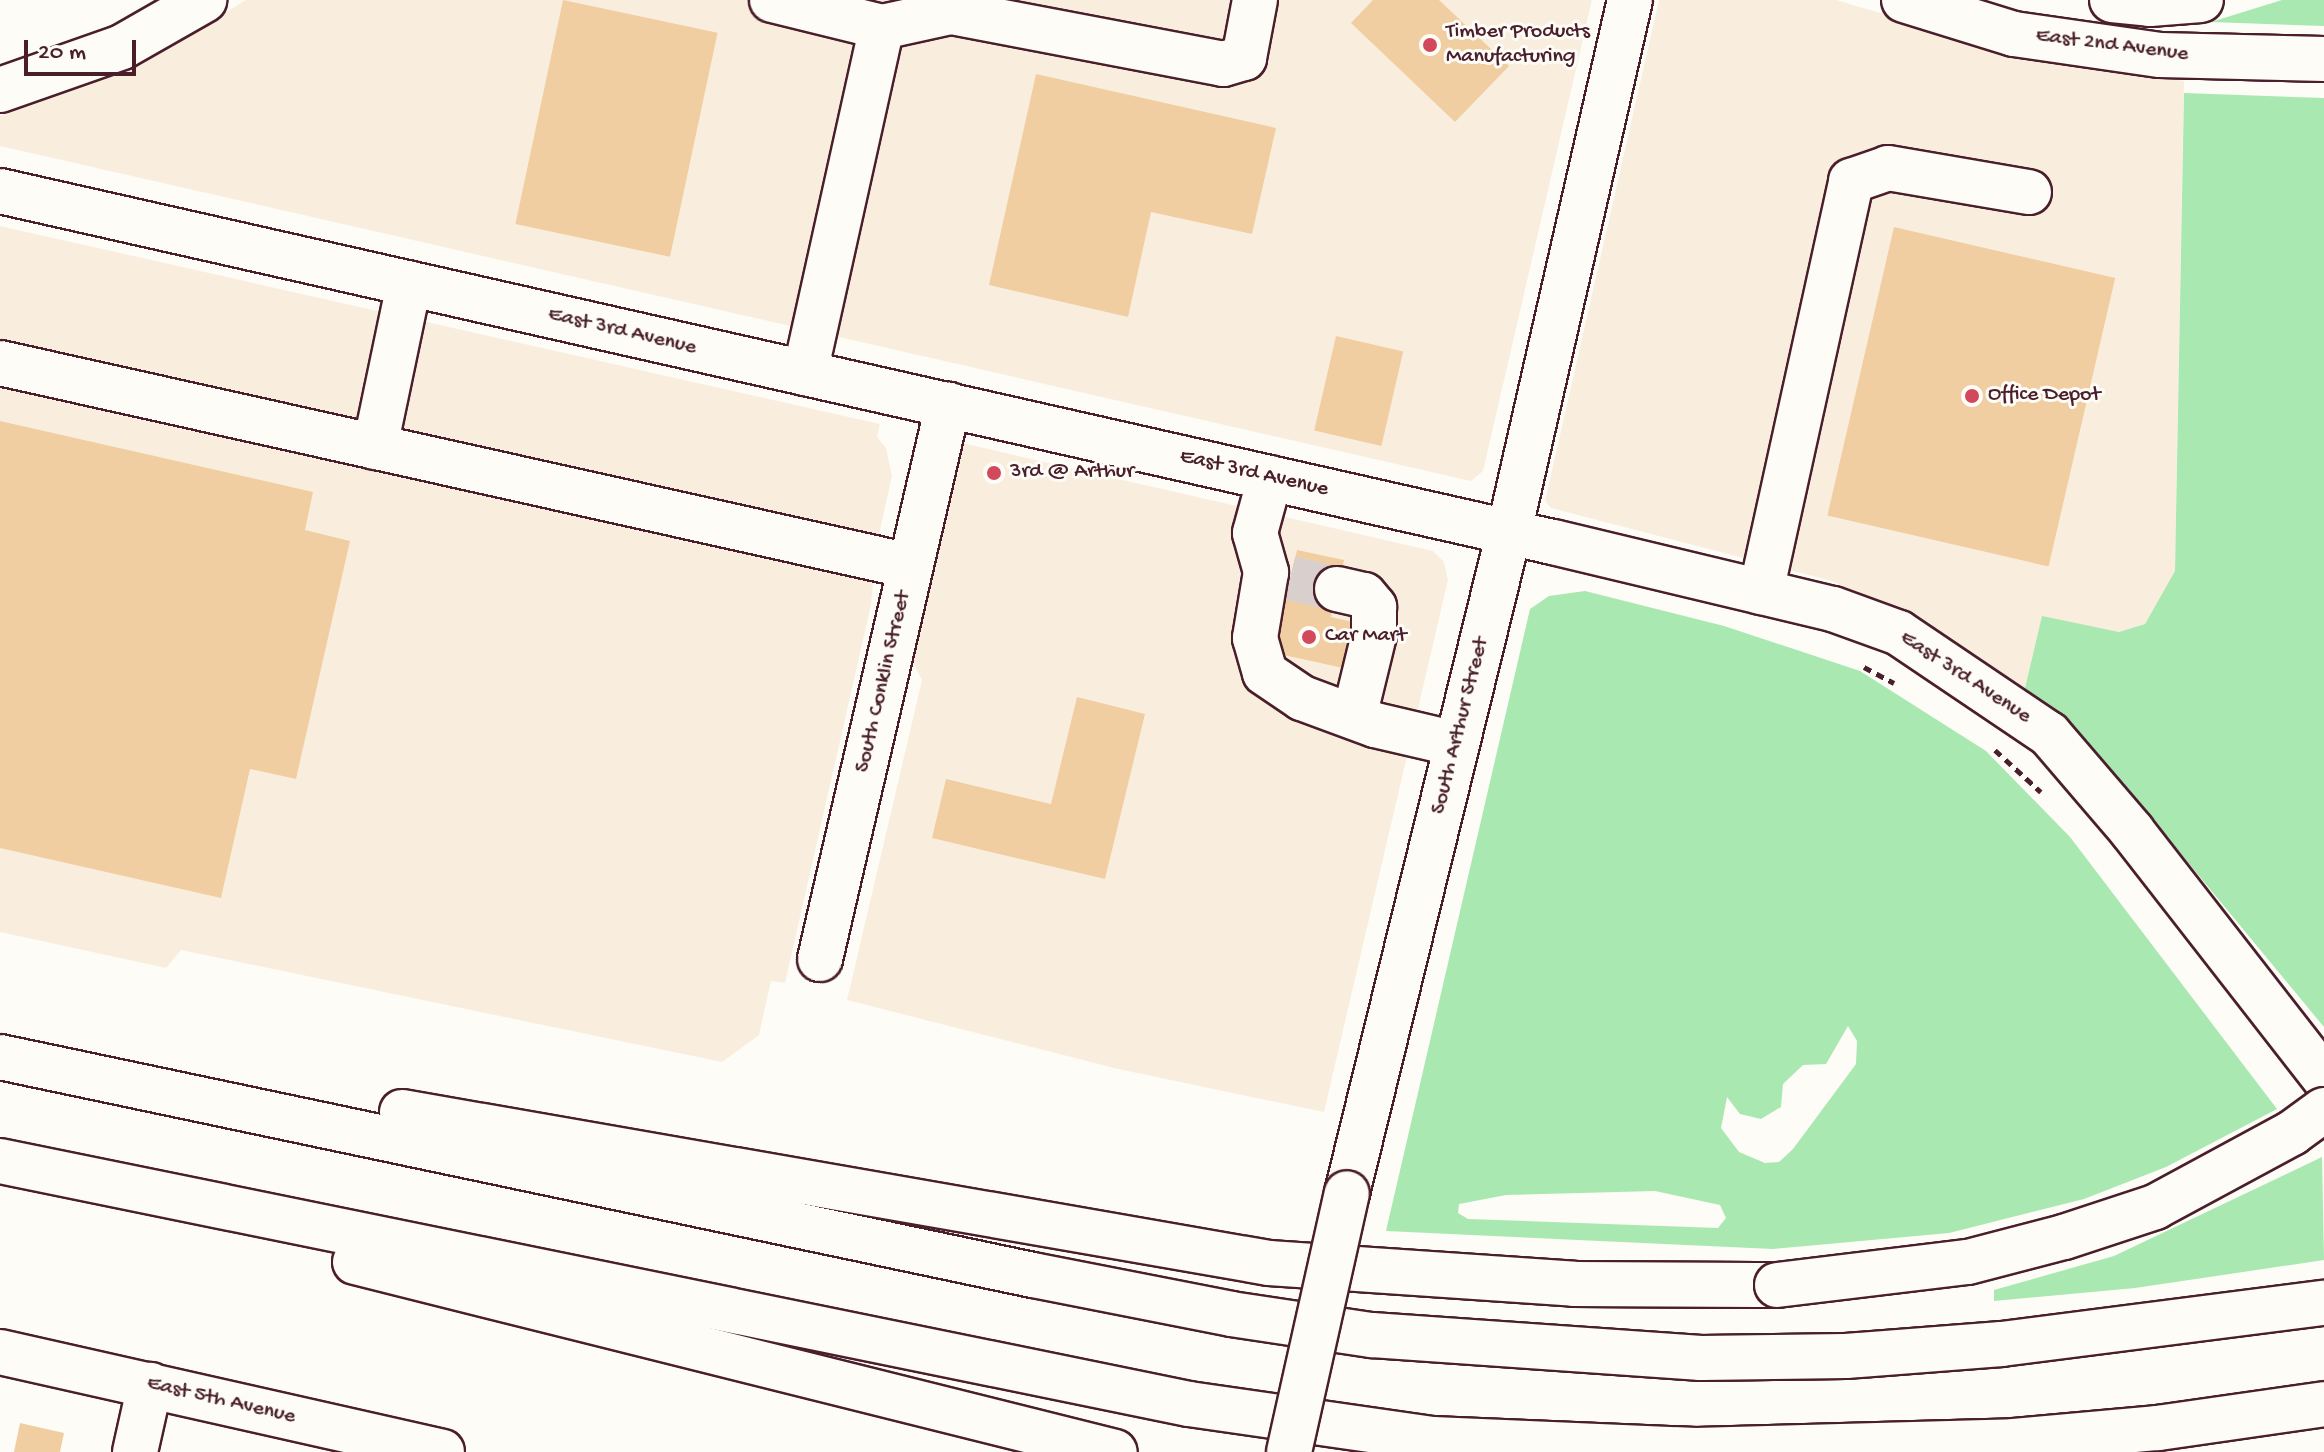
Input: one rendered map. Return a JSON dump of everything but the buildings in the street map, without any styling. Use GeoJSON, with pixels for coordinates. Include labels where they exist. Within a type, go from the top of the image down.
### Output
{"type":"FeatureCollection","features":[{"type":"Feature","properties":{"kind":"main road"},"geometry":{"type":"LineString","coordinates":[[0,90],[122,47],[204,0]]}},
{"type":"Feature","properties":{"kind":"main road"},"geometry":{"type":"LineString","coordinates":[[772,0],[882,27],[951,12],[1063,16],[1223,64],[1244,58],[1255,0]]}},
{"type":"Feature","properties":{"kind":"main road","name":"South Arthur Street"},"geometry":{"type":"LineString","coordinates":[[1289,1452],[1347,1193],[1509,532],[1630,0]]}},
{"type":"Feature","properties":{"kind":"main road","name":"East 2nd Avenue"},"geometry":{"type":"LineString","coordinates":[[1904,0],[2014,34],[2146,53],[2324,59]]}},
{"type":"Feature","properties":{"kind":"main road"},"geometry":{"type":"LineString","coordinates":[[2112,0],[2201,0]]}},
{"type":"Feature","properties":{"kind":"main road"},"geometry":{"type":"LineString","coordinates":[[805,373],[882,27]]}},
{"type":"Feature","properties":{"kind":"main road"},"geometry":{"type":"LineString","coordinates":[[1761,592],[1851,181],[1888,168],[2029,192]]}},
{"type":"Feature","properties":{"kind":"main road","name":"East 3rd Avenue"},"geometry":{"type":"LineString","coordinates":[[0,191],[1509,532],[1833,609],[1899,633],[2049,734],[2132,831],[2324,1078]]}},
{"type":"Feature","properties":{"kind":"main road"},"geometry":{"type":"LineString","coordinates":[[375,447],[409,284]]}},
{"type":"Feature","properties":{"kind":"main road"},"geometry":{"type":"LineString","coordinates":[[0,363],[910,566]]}},
{"type":"Feature","properties":{"kind":"main road","name":"South Conklin Street"},"geometry":{"type":"LineString","coordinates":[[820,959],[948,405]]}},
{"type":"Feature","properties":{"kind":"main road"},"geometry":{"type":"LineString","coordinates":[[1270,478],[1255,533],[1278,575],[1255,638],[1265,673],[1302,698],[1354,717],[1456,744]]}},
{"type":"Feature","properties":{"kind":"main road"},"geometry":{"type":"LineString","coordinates":[[1337,589],[1364,595],[1374,607],[1374,635],[1354,717]]}},
{"type":"Feature","properties":{"kind":"main road"},"geometry":{"type":"LineString","coordinates":[[0,1046],[576,1140],[1269,1263],[1574,1284],[1777,1285],[1968,1262],[2064,1237],[2155,1207],[2292,1133],[2324,1110]]}},
{"type":"Feature","properties":{"kind":"main road"},"geometry":{"type":"LineString","coordinates":[[0,1057],[1231,1314],[1492,1347],[1701,1358],[1846,1356],[2002,1344],[2324,1303]]}},
{"type":"Feature","properties":{"kind":"main road"},"geometry":{"type":"LineString","coordinates":[[0,1161],[1189,1404],[1433,1439],[1696,1450],[2014,1441],[2158,1428],[2324,1404]]}},
{"type":"Feature","properties":{"kind":"main road"},"geometry":{"type":"LineString","coordinates":[[0,1173],[1115,1452]]}},
{"type":"Feature","properties":{"kind":"main road","name":"East 5th Avenue"},"geometry":{"type":"LineString","coordinates":[[0,1352],[442,1452]]}},
{"type":"Feature","properties":{"kind":"main road"},"geometry":{"type":"LineString","coordinates":[[135,1452],[150,1385]]}},
{"type":"Feature","properties":{"kind":"path"},"geometry":{"type":"LineString","coordinates":[[1857,663],[1903,687]]}},
{"type":"Feature","properties":{"kind":"path"},"geometry":{"type":"LineString","coordinates":[[1992,747],[2046,797]]}},
{"type":"Feature","properties":{"kind":"shaded area"},"geometry":{"type":"Polygon","coordinates":[[[246,0],[1592,0],[1483,471],[1471,481],[0,146],[0,116],[141,65],[246,0]]]}},
{"type":"Feature","properties":{"kind":"shaded area"},"geometry":{"type":"Polygon","coordinates":[[[1659,0],[1836,0],[2059,65],[2184,81],[2175,571],[2145,624],[2119,632],[2042,617],[2025,688],[1911,616],[1832,581],[1551,508],[1545,501],[1659,0]]]}},
{"type":"Feature","properties":{"kind":"shaded area"},"geometry":{"type":"Polygon","coordinates":[[[0,226],[880,424],[877,437],[886,448],[892,476],[876,548],[871,605],[785,983],[771,981],[759,1035],[722,1062],[181,950],[166,968],[0,932],[0,226]]]}},
{"type":"Feature","properties":{"kind":"shaded area"},"geometry":{"type":"Polygon","coordinates":[[[962,443],[1433,551],[1444,562],[1448,580],[1324,1112],[1118,1069],[847,1000],[922,680],[912,661],[962,443]]]}},
{"type":"Feature","properties":{"kind":"green space"},"geometry":{"type":"Polygon","coordinates":[[[2282,0],[2324,0],[2324,26],[2211,22],[2282,0]]]}},
{"type":"Feature","properties":{"kind":"green space"},"geometry":{"type":"Polygon","coordinates":[[[2184,93],[2324,98],[2324,1027],[2119,779],[2025,688],[2042,616],[2119,632],[2145,624],[2175,571],[2184,93]]]}},
{"type":"Feature","properties":{"kind":"green space"},"geometry":{"type":"Polygon","coordinates":[[[1585,591],[1724,626],[1860,671],[1986,751],[2070,837],[2277,1109],[2166,1167],[2084,1199],[1949,1233],[1773,1249],[1386,1231],[1530,609],[1549,596],[1585,591]],[[1848,1026],[1826,1064],[1803,1065],[1783,1084],[1781,1107],[1761,1119],[1740,1114],[1727,1097],[1721,1128],[1739,1152],[1765,1163],[1779,1162],[1793,1149],[1856,1064],[1857,1041],[1848,1026]],[[1655,1191],[1506,1195],[1459,1204],[1458,1213],[1468,1219],[1718,1228],[1726,1218],[1720,1205],[1655,1191]]]}},
{"type":"Feature","properties":{"kind":"green space"},"geometry":{"type":"Polygon","coordinates":[[[2322,1157],[2324,1260],[2135,1288],[1994,1301],[1994,1290],[2114,1256],[2322,1157]]]}},
{"type":"Feature","properties":{"kind":"tunnel"},"geometry":{"type":"LineString","coordinates":[[1290,578],[1337,589]]}},
{"type":"Feature","properties":{"kind":"place","name":"Timber Products Manufacturing"},"geometry":{"type":"Point","coordinates":[1430,45]}},
{"type":"Feature","properties":{"kind":"place","name":"Office Depot"},"geometry":{"type":"Point","coordinates":[1972,396]}},
{"type":"Feature","properties":{"kind":"place","name":"3rd @ Arthur"},"geometry":{"type":"Point","coordinates":[994,473]}},
{"type":"Feature","properties":{"kind":"place","name":"Car Mart"},"geometry":{"type":"Point","coordinates":[1309,637]}}]}
